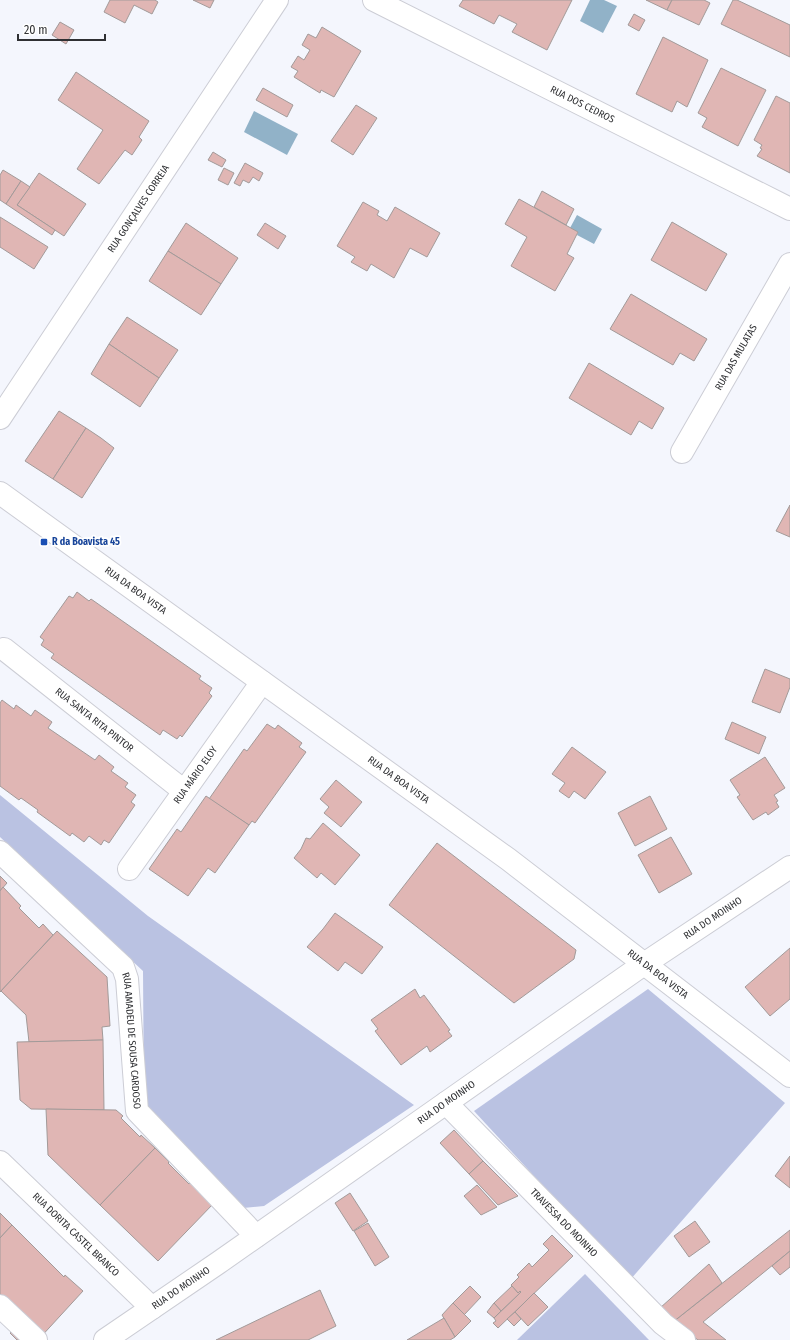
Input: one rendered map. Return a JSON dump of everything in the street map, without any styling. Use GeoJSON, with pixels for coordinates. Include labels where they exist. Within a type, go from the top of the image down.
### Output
{"type":"FeatureCollection","features":[{"type":"Feature","properties":{"kind":"street","name":"RUA GONÇALVES CORREIA"},"geometry":{"type":"LineString","coordinates":[[0,418],[277,0]]}},
{"type":"Feature","properties":{"kind":"street","name":"RUA DOS CEDROS"},"geometry":{"type":"LineString","coordinates":[[374,0],[790,209]]}},
{"type":"Feature","properties":{"kind":"street","name":"RUA DAS MULATAS"},"geometry":{"type":"LineString","coordinates":[[682,452],[790,264]]}},
{"type":"Feature","properties":{"kind":"street","name":"RUA DA BOA VISTA"},"geometry":{"type":"LineString","coordinates":[[0,492],[508,859],[790,1076]]}},
{"type":"Feature","properties":{"kind":"street","name":"RUA SANTA RITA PINTOR"},"geometry":{"type":"LineString","coordinates":[[4,649],[184,791]]}},
{"type":"Feature","properties":{"kind":"street","name":"RUA MÁRIO ELOY"},"geometry":{"type":"LineString","coordinates":[[129,869],[262,682]]}},
{"type":"Feature","properties":{"kind":"street","name":"RUA AMADEU DE SOUSA CARDOSO"},"geometry":{"type":"LineString","coordinates":[[0,852],[123,968],[128,979],[137,1110],[256,1236]]}},
{"type":"Feature","properties":{"kind":"street","name":"RUA DO MOINHO"},"geometry":{"type":"LineString","coordinates":[[105,1340],[644,964],[790,867]]}},
{"type":"Feature","properties":{"kind":"street","name":"TRAVESSA DO MOINHO"},"geometry":{"type":"LineString","coordinates":[[446,1103],[663,1324],[684,1340]]}},
{"type":"Feature","properties":{"kind":"street","name":"RUA DORITA CASTEL BRANCO"},"geometry":{"type":"LineString","coordinates":[[0,1162],[152,1308]]}},
{"type":"Feature","properties":{"kind":"street"},"geometry":{"type":"LineString","coordinates":[[0,1306],[36,1340]]}},
{"type":"Feature","properties":{"kind":"shaded area"},"geometry":{"type":"Polygon","coordinates":[[[590,0],[604,0],[617,6],[603,33],[580,21],[590,0]]]}},
{"type":"Feature","properties":{"kind":"shaded area"},"geometry":{"type":"Polygon","coordinates":[[[254,111],[298,134],[287,155],[244,132],[254,111]]]}},
{"type":"Feature","properties":{"kind":"shaded area"},"geometry":{"type":"Polygon","coordinates":[[[577,215],[602,229],[594,244],[577,235],[578,232],[570,228],[577,215]]]}},
{"type":"Feature","properties":{"kind":"shaded area"},"geometry":{"type":"Polygon","coordinates":[[[0,795],[148,916],[414,1105],[264,1206],[243,1208],[144,1106],[143,971],[0,837],[0,795]]]}},
{"type":"Feature","properties":{"kind":"shaded area"},"geometry":{"type":"Polygon","coordinates":[[[648,989],[785,1103],[630,1280],[474,1111],[648,989]]]}},
{"type":"Feature","properties":{"kind":"shaded area"},"geometry":{"type":"Polygon","coordinates":[[[585,1274],[649,1340],[517,1340],[585,1274]]]}},
{"type":"Feature","properties":{"kind":"building"},"geometry":{"type":"Polygon","coordinates":[[[110,0],[155,0],[158,2],[152,14],[134,5],[125,23],[104,12],[110,0]]]}},
{"type":"Feature","properties":{"kind":"building"},"geometry":{"type":"Polygon","coordinates":[[[193,0],[214,0],[210,8],[193,0]]]}},
{"type":"Feature","properties":{"kind":"building"},"geometry":{"type":"Polygon","coordinates":[[[463,0],[572,0],[547,50],[512,32],[517,24],[499,15],[494,24],[459,6],[463,0]]]}},
{"type":"Feature","properties":{"kind":"building"},"geometry":{"type":"Polygon","coordinates":[[[646,0],[672,0],[667,10],[646,0]]]}},
{"type":"Feature","properties":{"kind":"building"},"geometry":{"type":"Polygon","coordinates":[[[672,0],[704,0],[710,3],[699,25],[667,10],[672,0]]]}},
{"type":"Feature","properties":{"kind":"building"},"geometry":{"type":"Polygon","coordinates":[[[733,0],[737,0],[790,25],[790,57],[721,24],[733,0]]]}},
{"type":"Feature","properties":{"kind":"building"},"geometry":{"type":"Polygon","coordinates":[[[634,14],[645,20],[639,31],[628,25],[634,14]]]}},
{"type":"Feature","properties":{"kind":"building"},"geometry":{"type":"Polygon","coordinates":[[[60,22],[74,30],[66,44],[52,35],[60,22]]]}},
{"type":"Feature","properties":{"kind":"building"},"geometry":{"type":"Polygon","coordinates":[[[322,27],[361,51],[334,97],[321,90],[320,93],[294,77],[298,71],[291,67],[298,56],[304,60],[310,50],[302,45],[308,34],[316,38],[322,27]]]}},
{"type":"Feature","properties":{"kind":"building"},"geometry":{"type":"Polygon","coordinates":[[[663,37],[708,60],[687,107],[677,101],[672,112],[636,94],[663,37]]]}},
{"type":"Feature","properties":{"kind":"building"},"geometry":{"type":"Polygon","coordinates":[[[721,68],[766,90],[738,146],[702,127],[707,118],[698,113],[721,68]]]}},
{"type":"Feature","properties":{"kind":"building"},"geometry":{"type":"Polygon","coordinates":[[[76,72],[149,121],[139,137],[142,140],[132,155],[125,150],[99,184],[77,169],[103,130],[58,100],[76,72]]]}},
{"type":"Feature","properties":{"kind":"building"},"geometry":{"type":"Polygon","coordinates":[[[263,88],[293,105],[287,117],[256,100],[263,88]]]}},
{"type":"Feature","properties":{"kind":"building"},"geometry":{"type":"Polygon","coordinates":[[[776,96],[790,103],[790,173],[757,156],[762,149],[760,148],[762,145],[754,140],[776,96]]]}},
{"type":"Feature","properties":{"kind":"building"},"geometry":{"type":"Polygon","coordinates":[[[356,105],[377,118],[353,155],[331,141],[356,105]]]}},
{"type":"Feature","properties":{"kind":"building"},"geometry":{"type":"Polygon","coordinates":[[[213,152],[226,160],[222,167],[208,160],[213,152]]]}},
{"type":"Feature","properties":{"kind":"building"},"geometry":{"type":"Polygon","coordinates":[[[245,163],[263,173],[259,181],[253,177],[249,183],[243,180],[240,186],[234,183],[245,163]]]}},
{"type":"Feature","properties":{"kind":"building"},"geometry":{"type":"Polygon","coordinates":[[[224,168],[234,173],[228,185],[218,180],[224,168]]]}},
{"type":"Feature","properties":{"kind":"building"},"geometry":{"type":"Polygon","coordinates":[[[3,170],[21,181],[6,204],[0,200],[0,175],[3,170]]]}},
{"type":"Feature","properties":{"kind":"building"},"geometry":{"type":"Polygon","coordinates":[[[39,173],[86,204],[64,236],[17,205],[39,173]]]}},
{"type":"Feature","properties":{"kind":"building"},"geometry":{"type":"Polygon","coordinates":[[[21,181],[30,187],[17,205],[55,230],[52,235],[6,204],[21,181]]]}},
{"type":"Feature","properties":{"kind":"building"},"geometry":{"type":"Polygon","coordinates":[[[542,191],[574,209],[566,225],[534,207],[542,191]]]}},
{"type":"Feature","properties":{"kind":"building"},"geometry":{"type":"Polygon","coordinates":[[[519,199],[578,232],[567,254],[574,258],[555,291],[511,266],[527,237],[505,224],[519,199]]]}},
{"type":"Feature","properties":{"kind":"building"},"geometry":{"type":"Polygon","coordinates":[[[363,202],[379,211],[377,215],[387,221],[395,207],[440,233],[427,257],[410,248],[394,278],[371,264],[367,271],[351,262],[355,257],[337,246],[363,202]]]}},
{"type":"Feature","properties":{"kind":"building"},"geometry":{"type":"Polygon","coordinates":[[[0,217],[48,247],[34,269],[0,247],[0,217]]]}},
{"type":"Feature","properties":{"kind":"building"},"geometry":{"type":"Polygon","coordinates":[[[672,222],[727,254],[706,291],[651,260],[672,222]]]}},
{"type":"Feature","properties":{"kind":"building"},"geometry":{"type":"Polygon","coordinates":[[[186,223],[238,258],[221,284],[168,251],[186,223]]]}},
{"type":"Feature","properties":{"kind":"building"},"geometry":{"type":"Polygon","coordinates":[[[265,223],[286,236],[278,249],[257,235],[265,223]]]}},
{"type":"Feature","properties":{"kind":"building"},"geometry":{"type":"Polygon","coordinates":[[[168,251],[221,284],[201,315],[149,281],[168,251]]]}},
{"type":"Feature","properties":{"kind":"building"},"geometry":{"type":"Polygon","coordinates":[[[631,294],[707,339],[694,361],[680,353],[673,365],[610,329],[631,294]]]}},
{"type":"Feature","properties":{"kind":"building"},"geometry":{"type":"Polygon","coordinates":[[[127,317],[178,350],[159,378],[109,344],[127,317]]]}},
{"type":"Feature","properties":{"kind":"building"},"geometry":{"type":"Polygon","coordinates":[[[109,344],[159,378],[140,407],[91,374],[109,344]]]}},
{"type":"Feature","properties":{"kind":"building"},"geometry":{"type":"Polygon","coordinates":[[[589,363],[664,408],[652,429],[639,421],[631,435],[569,398],[589,363]]]}},
{"type":"Feature","properties":{"kind":"building"},"geometry":{"type":"Polygon","coordinates":[[[59,411],[86,428],[53,479],[25,461],[59,411]]]}},
{"type":"Feature","properties":{"kind":"building"},"geometry":{"type":"Polygon","coordinates":[[[86,428],[114,448],[82,498],[53,479],[86,428]]]}},
{"type":"Feature","properties":{"kind":"building"},"geometry":{"type":"Polygon","coordinates":[[[790,505],[790,537],[776,531],[790,505]]]}},
{"type":"Feature","properties":{"kind":"building"},"geometry":{"type":"Polygon","coordinates":[[[77,592],[89,601],[91,599],[201,676],[199,679],[212,688],[209,693],[212,696],[182,737],[180,735],[177,739],[163,730],[160,735],[51,658],[54,654],[41,645],[44,640],[40,637],[69,596],[73,598],[77,592]]]}},
{"type":"Feature","properties":{"kind":"building"},"geometry":{"type":"Polygon","coordinates":[[[765,669],[790,679],[790,687],[780,713],[752,702],[765,669]]]}},
{"type":"Feature","properties":{"kind":"building"},"geometry":{"type":"Polygon","coordinates":[[[2,700],[14,709],[16,705],[31,716],[35,710],[52,722],[48,728],[95,760],[99,755],[114,767],[111,771],[128,783],[125,787],[136,795],[131,802],[135,805],[109,843],[104,840],[101,845],[89,836],[84,842],[72,833],[70,836],[37,812],[38,810],[21,798],[19,800],[0,786],[0,703],[2,700]]]}},
{"type":"Feature","properties":{"kind":"building"},"geometry":{"type":"Polygon","coordinates":[[[732,722],[766,737],[759,754],[725,739],[732,722]]]}},
{"type":"Feature","properties":{"kind":"building"},"geometry":{"type":"Polygon","coordinates":[[[267,724],[275,729],[278,725],[302,743],[299,747],[306,752],[255,823],[252,821],[249,825],[209,799],[244,749],[247,751],[267,724]]]}},
{"type":"Feature","properties":{"kind":"building"},"geometry":{"type":"Polygon","coordinates":[[[572,747],[606,772],[585,799],[574,791],[569,798],[559,791],[565,783],[552,774],[572,747]]]}},
{"type":"Feature","properties":{"kind":"building"},"geometry":{"type":"Polygon","coordinates":[[[765,757],[785,788],[774,795],[778,801],[776,802],[779,807],[768,815],[766,812],[753,820],[737,797],[740,795],[730,780],[765,757]]]}},
{"type":"Feature","properties":{"kind":"building"},"geometry":{"type":"Polygon","coordinates":[[[336,780],[362,802],[341,827],[324,813],[329,807],[320,799],[336,780]]]}},
{"type":"Feature","properties":{"kind":"building"},"geometry":{"type":"Polygon","coordinates":[[[206,796],[249,825],[215,873],[208,868],[188,896],[149,869],[177,829],[181,832],[206,796]]]}},
{"type":"Feature","properties":{"kind":"building"},"geometry":{"type":"Polygon","coordinates":[[[650,796],[667,829],[635,846],[618,813],[650,796]]]}},
{"type":"Feature","properties":{"kind":"building"},"geometry":{"type":"Polygon","coordinates":[[[323,823],[360,855],[335,885],[321,873],[317,878],[294,858],[301,849],[306,838],[310,839],[323,823]]]}},
{"type":"Feature","properties":{"kind":"building"},"geometry":{"type":"Polygon","coordinates":[[[671,837],[692,874],[659,893],[638,855],[671,837]]]}},
{"type":"Feature","properties":{"kind":"building"},"geometry":{"type":"Polygon","coordinates":[[[437,843],[576,950],[574,959],[514,1003],[389,905],[437,843]]]}},
{"type":"Feature","properties":{"kind":"building"},"geometry":{"type":"Polygon","coordinates":[[[0,876],[7,883],[0,891],[0,876]]]}},
{"type":"Feature","properties":{"kind":"building"},"geometry":{"type":"Polygon","coordinates":[[[3,887],[21,906],[19,908],[39,928],[43,924],[53,935],[0,992],[0,891],[3,887]]]}},
{"type":"Feature","properties":{"kind":"building"},"geometry":{"type":"Polygon","coordinates":[[[335,913],[383,947],[362,974],[345,962],[338,971],[307,947],[335,913]]]}},
{"type":"Feature","properties":{"kind":"building"},"geometry":{"type":"Polygon","coordinates":[[[57,931],[107,977],[110,1026],[102,1027],[103,1040],[29,1042],[26,1015],[1,991],[57,931]]]}},
{"type":"Feature","properties":{"kind":"building"},"geometry":{"type":"Polygon","coordinates":[[[790,948],[790,999],[770,1016],[745,987],[790,948]]]}},
{"type":"Feature","properties":{"kind":"building"},"geometry":{"type":"Polygon","coordinates":[[[415,989],[420,998],[424,995],[450,1030],[448,1031],[452,1036],[430,1052],[427,1046],[401,1065],[375,1031],[378,1029],[371,1020],[415,989]]]}},
{"type":"Feature","properties":{"kind":"building"},"geometry":{"type":"Polygon","coordinates":[[[103,1040],[104,1110],[31,1109],[20,1100],[17,1042],[103,1040]]]}},
{"type":"Feature","properties":{"kind":"building"},"geometry":{"type":"Polygon","coordinates":[[[46,1109],[116,1110],[123,1116],[121,1118],[140,1137],[141,1135],[155,1148],[100,1205],[48,1155],[46,1109]]]}},
{"type":"Feature","properties":{"kind":"building"},"geometry":{"type":"Polygon","coordinates":[[[454,1130],[483,1161],[469,1174],[440,1143],[454,1130]]]}},
{"type":"Feature","properties":{"kind":"building"},"geometry":{"type":"Polygon","coordinates":[[[155,1148],[189,1184],[192,1181],[214,1203],[158,1261],[100,1205],[155,1148]]]}},
{"type":"Feature","properties":{"kind":"building"},"geometry":{"type":"Polygon","coordinates":[[[790,1156],[790,1188],[775,1176],[790,1156]]]}},
{"type":"Feature","properties":{"kind":"building"},"geometry":{"type":"Polygon","coordinates":[[[483,1161],[518,1196],[498,1205],[469,1174],[483,1161]]]}},
{"type":"Feature","properties":{"kind":"building"},"geometry":{"type":"Polygon","coordinates":[[[477,1185],[497,1207],[481,1215],[464,1196],[477,1185]]]}},
{"type":"Feature","properties":{"kind":"building"},"geometry":{"type":"Polygon","coordinates":[[[350,1193],[368,1221],[353,1231],[335,1203],[350,1193]]]}},
{"type":"Feature","properties":{"kind":"building"},"geometry":{"type":"Polygon","coordinates":[[[0,1213],[12,1225],[0,1238],[0,1213]]]}},
{"type":"Feature","properties":{"kind":"building"},"geometry":{"type":"Polygon","coordinates":[[[695,1221],[710,1242],[689,1257],[674,1236],[695,1221]]]}},
{"type":"Feature","properties":{"kind":"building"},"geometry":{"type":"Polygon","coordinates":[[[368,1223],[389,1257],[375,1266],[354,1231],[368,1223]]]}},
{"type":"Feature","properties":{"kind":"building"},"geometry":{"type":"Polygon","coordinates":[[[12,1225],[64,1277],[65,1275],[83,1291],[38,1340],[17,1340],[10,1333],[12,1331],[0,1319],[0,1238],[12,1225]]]}},
{"type":"Feature","properties":{"kind":"building"},"geometry":{"type":"Polygon","coordinates":[[[790,1230],[790,1251],[703,1322],[726,1340],[698,1340],[673,1322],[790,1230]]]}},
{"type":"Feature","properties":{"kind":"building"},"geometry":{"type":"Polygon","coordinates":[[[552,1235],[573,1256],[498,1328],[493,1323],[496,1321],[494,1318],[521,1292],[520,1291],[518,1293],[511,1285],[519,1277],[517,1275],[529,1263],[532,1267],[549,1250],[543,1244],[552,1235]]]}},
{"type":"Feature","properties":{"kind":"building"},"geometry":{"type":"Polygon","coordinates":[[[790,1251],[790,1267],[780,1275],[772,1266],[790,1251]]]}},
{"type":"Feature","properties":{"kind":"building"},"geometry":{"type":"Polygon","coordinates":[[[709,1264],[722,1283],[673,1322],[660,1308],[709,1264]]]}},
{"type":"Feature","properties":{"kind":"building"},"geometry":{"type":"Polygon","coordinates":[[[470,1286],[481,1297],[464,1315],[453,1303],[470,1286]]]}},
{"type":"Feature","properties":{"kind":"building"},"geometry":{"type":"Polygon","coordinates":[[[512,1286],[518,1293],[520,1291],[521,1292],[501,1311],[494,1303],[512,1286]]]}},
{"type":"Feature","properties":{"kind":"building"},"geometry":{"type":"Polygon","coordinates":[[[320,1290],[336,1326],[308,1340],[216,1340],[320,1290]]]}},
{"type":"Feature","properties":{"kind":"building"},"geometry":{"type":"Polygon","coordinates":[[[534,1293],[548,1307],[528,1326],[515,1312],[534,1293]]]}},
{"type":"Feature","properties":{"kind":"building"},"geometry":{"type":"Polygon","coordinates":[[[453,1303],[471,1321],[455,1337],[442,1315],[453,1303]]]}},
{"type":"Feature","properties":{"kind":"building"},"geometry":{"type":"Polygon","coordinates":[[[494,1303],[501,1311],[494,1318],[487,1312],[494,1303]]]}},
{"type":"Feature","properties":{"kind":"building"},"geometry":{"type":"Polygon","coordinates":[[[515,1312],[521,1319],[514,1326],[507,1319],[515,1312]]]}},
{"type":"Feature","properties":{"kind":"building"},"geometry":{"type":"Polygon","coordinates":[[[444,1318],[455,1337],[450,1340],[407,1340],[444,1318]]]}},
{"type":"Feature","properties":{"kind":"place","name":"R da Boavista 45"},"geometry":{"type":"Point","coordinates":[44,542]}}]}
